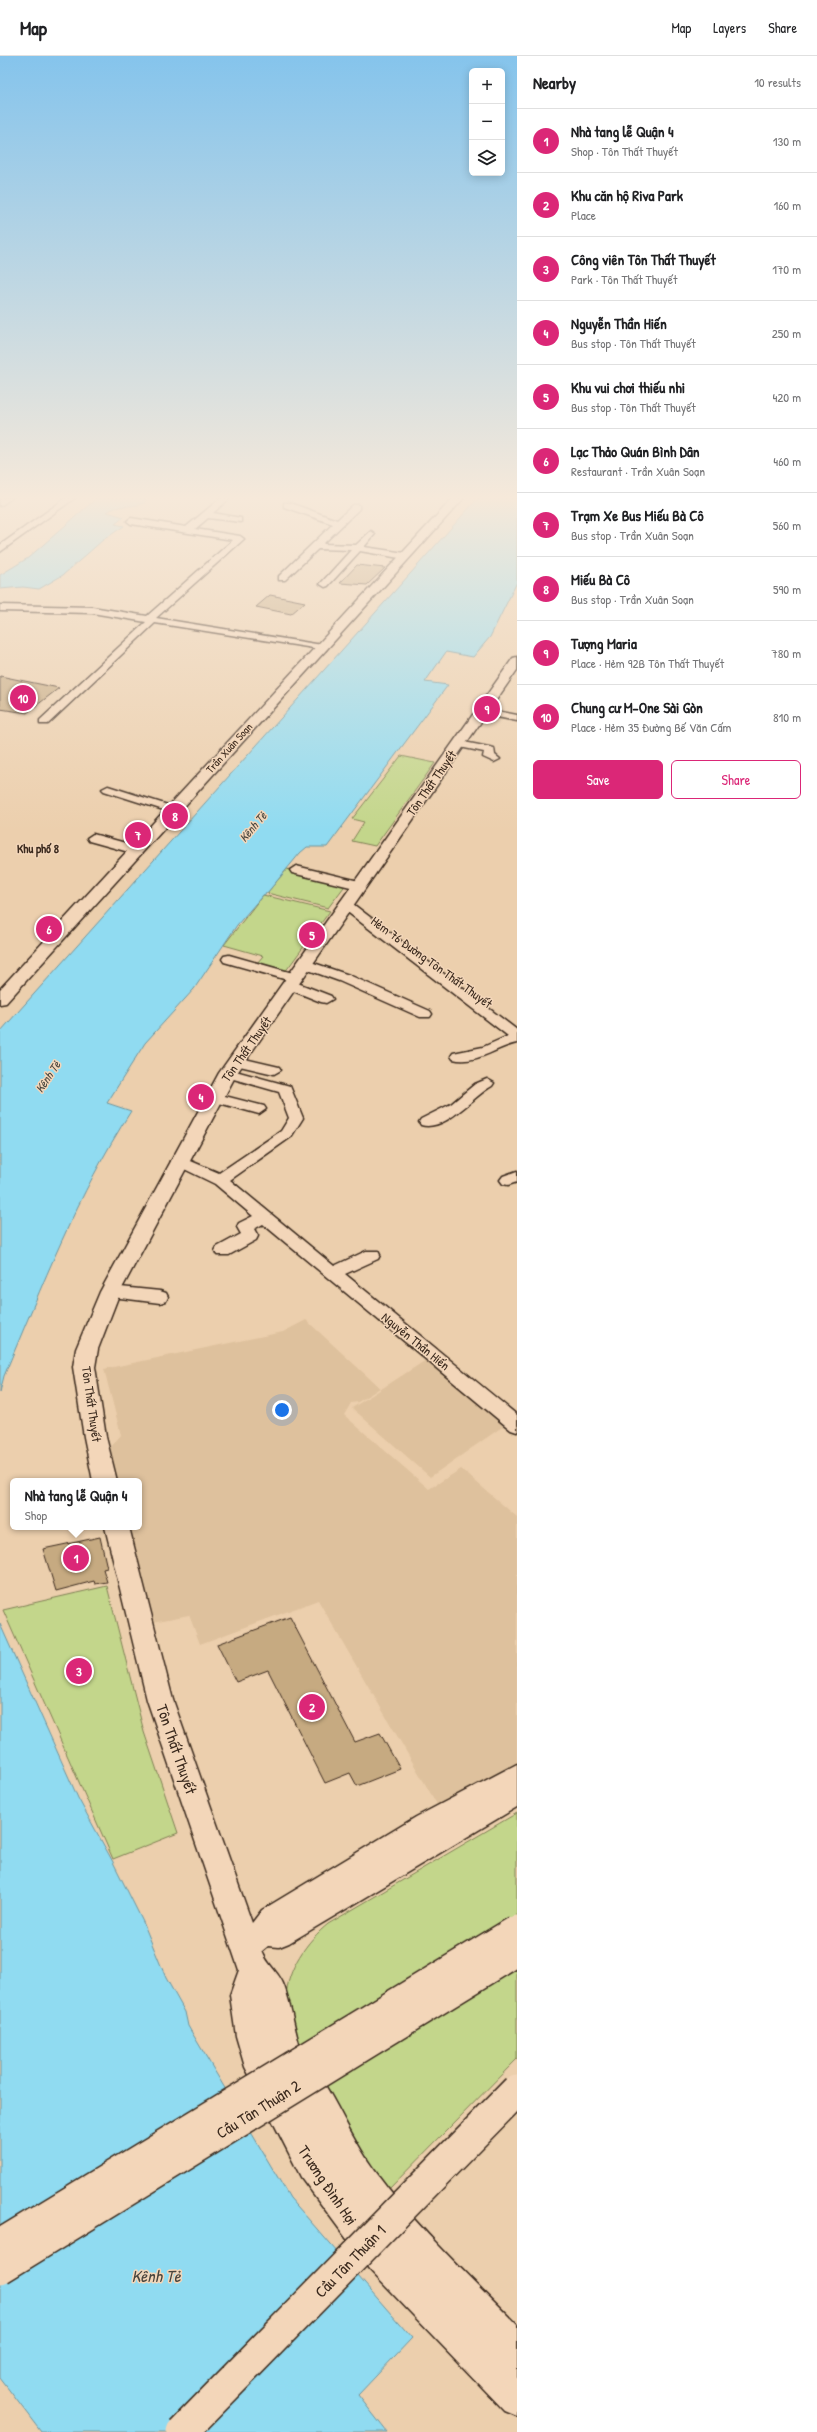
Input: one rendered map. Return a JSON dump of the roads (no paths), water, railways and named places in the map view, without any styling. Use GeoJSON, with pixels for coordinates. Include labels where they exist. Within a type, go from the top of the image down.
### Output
{"type":"FeatureCollection","features":[{"type":"Feature","properties":{"kind":"main road","name":"Trần Xuân Soạn"},"geometry":{"type":"LineString","coordinates":[[0,999],[357,609]]}},
{"type":"Feature","properties":{"kind":"main road","name":"Tôn Thất Thuyết"},"geometry":{"type":"LineString","coordinates":[[104,1478],[95,1437],[84,1367],[87,1349],[110,1292],[213,1097],[232,1067],[293,982],[346,902],[517,660]]}},
{"type":"Feature","properties":{"kind":"main road","name":"Tôn Thất Thuyết"},"geometry":{"type":"LineString","coordinates":[[118,1530],[160,1700],[255,1949]]}},
{"type":"Feature","properties":{"kind":"main road"},"geometry":{"type":"LineString","coordinates":[[255,1949],[272,1920],[426,1826],[517,1776]]}},
{"type":"Feature","properties":{"kind":"main road"},"geometry":{"type":"LineString","coordinates":[[255,1949],[278,1933],[517,1793]]}},
{"type":"Feature","properties":{"kind":"main road","name":"Cầu Tân Thuận 2"},"geometry":{"type":"LineString","coordinates":[[0,2245],[517,1931]]}},
{"type":"Feature","properties":{"kind":"main road","name":"Trương Đình Hợi"},"geometry":{"type":"LineString","coordinates":[[255,1949],[270,1987],[283,2044],[298,2080],[299,2102],[342,2178],[396,2249],[467,2310],[517,2349]]}},
{"type":"Feature","properties":{"kind":"main road","name":"Trương Đình Hợi"},"geometry":{"type":"LineString","coordinates":[[255,1949],[245,1995],[251,2036],[260,2067],[312,2166],[350,2220],[381,2257],[517,2399]]}},
{"type":"Feature","properties":{"kind":"main road","name":"Cầu Tân Thuận 2"},"geometry":{"type":"LineString","coordinates":[[0,2268],[517,1950]]}},
{"type":"Feature","properties":{"kind":"main road","name":"Cầu Tân Thuận 1"},"geometry":{"type":"LineString","coordinates":[[182,2432],[517,2090]]}},
{"type":"Feature","properties":{"kind":"main road","name":"Trương Đình Hợi"},"geometry":{"type":"LineString","coordinates":[[467,2310],[517,2375]]}},
{"type":"Feature","properties":{"kind":"street"},"geometry":{"type":"LineString","coordinates":[[72,609],[82,609],[322,648]]}},
{"type":"Feature","properties":{"kind":"street"},"geometry":{"type":"LineString","coordinates":[[44,722],[164,609]]}},
{"type":"Feature","properties":{"kind":"street"},"geometry":{"type":"LineString","coordinates":[[481,711],[517,718]]}},
{"type":"Feature","properties":{"kind":"street"},"geometry":{"type":"LineString","coordinates":[[458,744],[490,750],[489,757],[494,759]]}},
{"type":"Feature","properties":{"kind":"street"},"geometry":{"type":"LineString","coordinates":[[108,789],[173,810]]}},
{"type":"Feature","properties":{"kind":"street"},"geometry":{"type":"LineString","coordinates":[[93,838],[136,850]]}},
{"type":"Feature","properties":{"kind":"street"},"geometry":{"type":"LineString","coordinates":[[296,870],[359,885]]}},
{"type":"Feature","properties":{"kind":"street"},"geometry":{"type":"LineString","coordinates":[[346,902],[517,1038]]}},
{"type":"Feature","properties":{"kind":"street","name":"Hẻm 76 Đường Tôn Thất Thuyết"},"geometry":{"type":"LineString","coordinates":[[346,902],[517,1024]]}},
{"type":"Feature","properties":{"kind":"street"},"geometry":{"type":"LineString","coordinates":[[229,959],[293,982],[326,999]]}},
{"type":"Feature","properties":{"kind":"street"},"geometry":{"type":"LineString","coordinates":[[305,964],[344,978],[425,1014]]}},
{"type":"Feature","properties":{"kind":"street"},"geometry":{"type":"LineString","coordinates":[[458,1056],[487,1051],[505,1041],[517,1038]]}},
{"type":"Feature","properties":{"kind":"street"},"geometry":{"type":"LineString","coordinates":[[232,1067],[274,1070]]}},
{"type":"Feature","properties":{"kind":"street"},"geometry":{"type":"LineString","coordinates":[[220,1180],[286,1134],[296,1118],[285,1090],[232,1067]]}},
{"type":"Feature","properties":{"kind":"street"},"geometry":{"type":"LineString","coordinates":[[426,1122],[448,1113],[466,1100],[477,1087],[487,1083]]}},
{"type":"Feature","properties":{"kind":"street"},"geometry":{"type":"LineString","coordinates":[[213,1097],[259,1109]]}},
{"type":"Feature","properties":{"kind":"street","name":"Nguyễn Thần Hiến"},"geometry":{"type":"LineString","coordinates":[[179,1161],[220,1180],[517,1425]]}},
{"type":"Feature","properties":{"kind":"street"},"geometry":{"type":"LineString","coordinates":[[224,1251],[250,1236],[245,1227],[264,1217]]}},
{"type":"Feature","properties":{"kind":"street"},"geometry":{"type":"LineString","coordinates":[[333,1273],[372,1255]]}},
{"type":"Feature","properties":{"kind":"street"},"geometry":{"type":"LineString","coordinates":[[110,1292],[160,1297]]}},
{"type":"Feature","properties":{"kind":"water","name":"Kênh Tẻ"},"geometry":{"type":"Polygon","coordinates":[[[379,609],[504,609],[490,637],[473,657],[446,652],[425,682],[448,685],[327,847],[307,847],[300,853],[267,893],[263,895],[237,925],[194,989],[145,1043],[107,1103],[131,1111],[94,1174],[62,1240],[4,1376],[0,1392],[0,1032],[379,609]]]}},
{"type":"Feature","properties":{"kind":"water","name":"Kênh Tẻ"},"geometry":{"type":"Polygon","coordinates":[[[0,1624],[78,1798],[113,1862],[143,1922],[166,1978],[185,2012],[188,2026],[290,2198],[412,2338],[358,2395],[387,2432],[41,2432],[0,2378],[0,1624]]]}},
{"type":"Feature","properties":{"kind":"place","name":"Chung cư M-One Sài Gòn"},"geometry":{"type":"Point","coordinates":[23,698]}},
{"type":"Feature","properties":{"kind":"place","name":"Tượng Maria"},"geometry":{"type":"Point","coordinates":[487,709]}},
{"type":"Feature","properties":{"kind":"place","name":"Miếu Bà Cô"},"geometry":{"type":"Point","coordinates":[175,816]}},
{"type":"Feature","properties":{"kind":"place","name":"Trạm Xe Bus Miếu Bà Cô"},"geometry":{"type":"Point","coordinates":[138,835]}},
{"type":"Feature","properties":{"kind":"place","name":"Lạc Thảo Quán Bình Dân"},"geometry":{"type":"Point","coordinates":[49,929]}},
{"type":"Feature","properties":{"kind":"place","name":"Khu vui chơi thiếu nhi"},"geometry":{"type":"Point","coordinates":[312,935]}},
{"type":"Feature","properties":{"kind":"place","name":"Nguyễn Thần Hiến"},"geometry":{"type":"Point","coordinates":[201,1097]}},
{"type":"Feature","properties":{"kind":"place","name":"Nhà tang lễ Quận 4"},"geometry":{"type":"Point","coordinates":[76,1558]}},
{"type":"Feature","properties":{"kind":"place","name":"Công viên Tôn Thất Thuyết"},"geometry":{"type":"Point","coordinates":[79,1671]}},
{"type":"Feature","properties":{"kind":"place","name":"Khu căn hộ Riva Park"},"geometry":{"type":"Point","coordinates":[312,1707]}},
{"type":"Feature","properties":{"kind":"district","name":"Khu phố 8"},"geometry":{"type":"Point","coordinates":[38,849]}}]}
